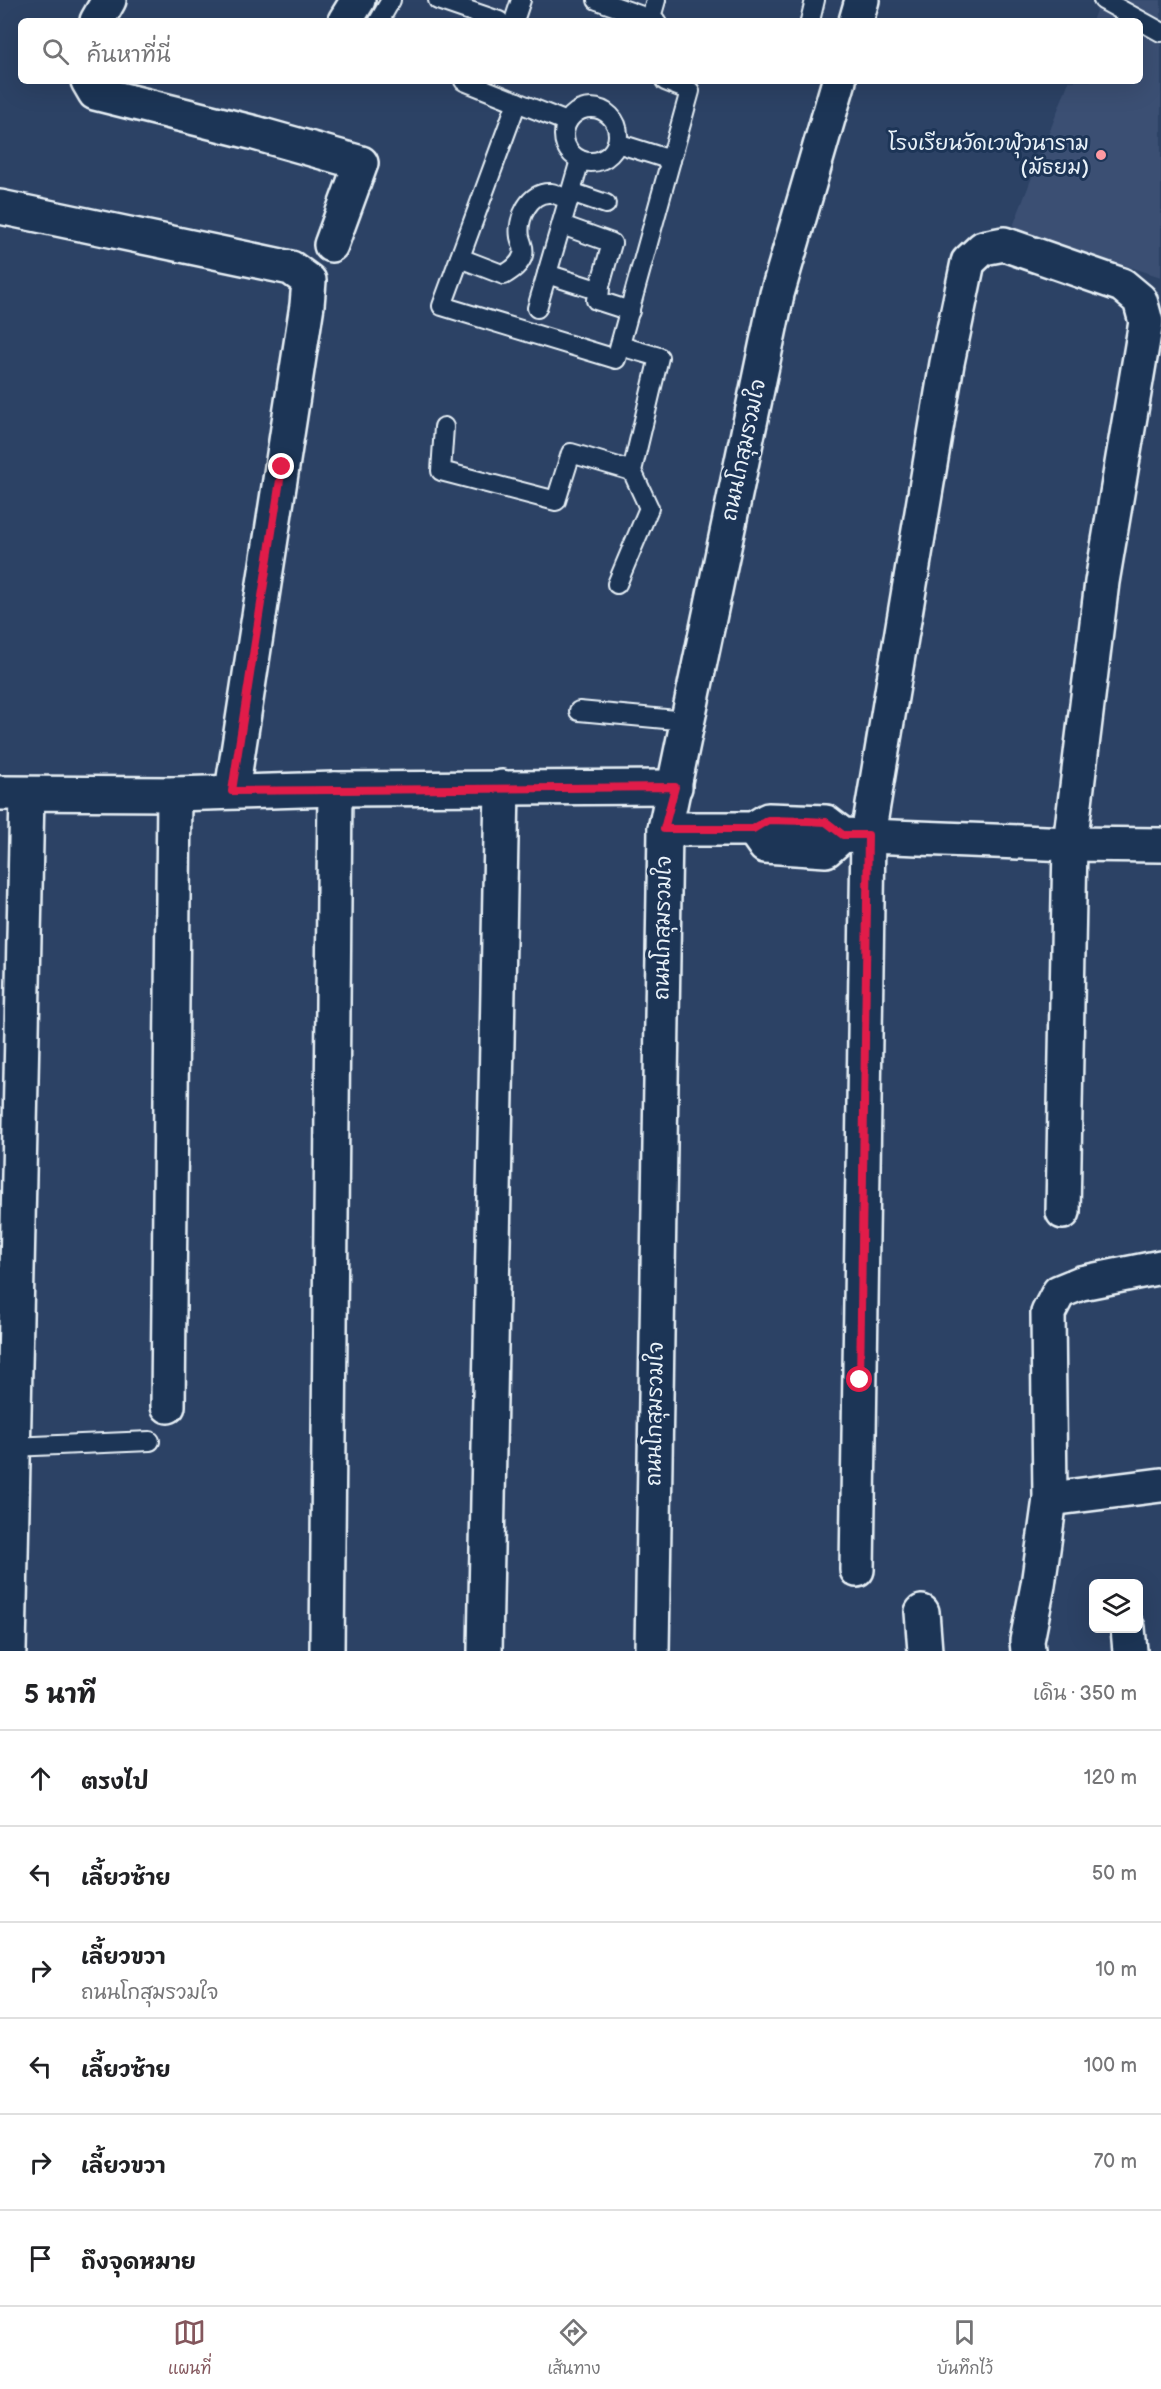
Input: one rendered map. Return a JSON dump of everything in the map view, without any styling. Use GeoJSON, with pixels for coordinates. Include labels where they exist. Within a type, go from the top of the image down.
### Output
{"type":"FeatureCollection","features":[{"type":"Feature","properties":{"kind":"street"},"geometry":{"type":"LineString","coordinates":[[99,18],[109,0]]}},
{"type":"Feature","properties":{"kind":"street"},"geometry":{"type":"LineString","coordinates":[[347,18],[358,0]]}},
{"type":"Feature","properties":{"kind":"street"},"geometry":{"type":"LineString","coordinates":[[857,18],[862,0]]}},
{"type":"Feature","properties":{"kind":"street"},"geometry":{"type":"LineString","coordinates":[[90,84],[95,93],[255,133],[361,163],[331,245]]}},
{"type":"Feature","properties":{"kind":"street","name":"ถนนโกสุมรวมใจ"},"geometry":{"type":"LineString","coordinates":[[652,1651],[664,829],[675,787],[777,294],[838,84]]}},
{"type":"Feature","properties":{"kind":"street"},"geometry":{"type":"LineString","coordinates":[[0,207],[291,268],[309,281],[232,791]]}},
{"type":"Feature","properties":{"kind":"street"},"geometry":{"type":"LineString","coordinates":[[856,1570],[855,835],[968,262],[983,248],[1004,244],[1122,285],[1140,300],[1146,322],[1102,582],[1070,844],[1064,1212]]}},
{"type":"Feature","properties":{"kind":"street"},"geometry":{"type":"LineString","coordinates":[[9,1651],[12,1447],[13,793],[174,794],[335,789],[675,787]]}},
{"type":"Feature","properties":{"kind":"street"},"geometry":{"type":"LineString","coordinates":[[485,1651],[502,788]]}},
{"type":"Feature","properties":{"kind":"street"},"geometry":{"type":"LineString","coordinates":[[327,1651],[335,789]]}},
{"type":"Feature","properties":{"kind":"street"},"geometry":{"type":"LineString","coordinates":[[168,1406],[174,794]]}},
{"type":"Feature","properties":{"kind":"street"},"geometry":{"type":"LineString","coordinates":[[664,829],[753,829],[765,846],[826,850],[855,835],[1070,844],[1161,845]]}},
{"type":"Feature","properties":{"kind":"street"},"geometry":{"type":"LineString","coordinates":[[1028,1651],[1027,1641],[1038,1585],[1050,1499],[1048,1313],[1059,1293],[1081,1283],[1161,1267]]}},
{"type":"Feature","properties":{"kind":"street"},"geometry":{"type":"LineString","coordinates":[[1050,1499],[1161,1485]]}},
{"type":"Feature","properties":{"kind":"street"},"geometry":{"type":"LineString","coordinates":[[922,1612],[925,1651]]}},
{"type":"Feature","properties":{"kind":"street"},"geometry":{"type":"LineString","coordinates":[[1128,1633],[1130,1651]]}},
{"type":"Feature","properties":{"kind":"lane"},"geometry":{"type":"LineString","coordinates":[[381,18],[391,0]]}},
{"type":"Feature","properties":{"kind":"lane"},"geometry":{"type":"LineString","coordinates":[[438,0],[490,18]]}},
{"type":"Feature","properties":{"kind":"lane"},"geometry":{"type":"LineString","coordinates":[[514,18],[521,0]]}},
{"type":"Feature","properties":{"kind":"lane"},"geometry":{"type":"LineString","coordinates":[[597,0],[646,18]]}},
{"type":"Feature","properties":{"kind":"lane"},"geometry":{"type":"LineString","coordinates":[[652,18],[656,0]]}},
{"type":"Feature","properties":{"kind":"lane"},"geometry":{"type":"LineString","coordinates":[[811,18],[814,0]]}},
{"type":"Feature","properties":{"kind":"lane"},"geometry":{"type":"LineString","coordinates":[[1103,0],[1136,18]]}},
{"type":"Feature","properties":{"kind":"lane"},"geometry":{"type":"LineString","coordinates":[[1143,22],[1161,32]]}},
{"type":"Feature","properties":{"kind":"lane"},"geometry":{"type":"LineString","coordinates":[[491,86],[517,102],[567,122]]}},
{"type":"Feature","properties":{"kind":"lane"},"geometry":{"type":"LineString","coordinates":[[517,102],[442,306],[616,359],[691,86]]}},
{"type":"Feature","properties":{"kind":"lane"},"geometry":{"type":"LineString","coordinates":[[588,108],[605,111],[616,125],[617,143],[606,158],[589,162],[580,159],[573,155],[565,139],[567,122],[580,110],[588,108]]}},
{"type":"Feature","properties":{"kind":"lane"},"geometry":{"type":"LineString","coordinates":[[617,143],[671,160]]}},
{"type":"Feature","properties":{"kind":"lane"},"geometry":{"type":"LineString","coordinates":[[537,308],[580,159]]}},
{"type":"Feature","properties":{"kind":"lane"},"geometry":{"type":"LineString","coordinates":[[460,258],[504,275],[515,269],[525,249],[520,238],[523,212],[528,204],[540,194],[552,193],[606,204]]}},
{"type":"Feature","properties":{"kind":"lane"},"geometry":{"type":"LineString","coordinates":[[562,225],[612,243],[596,300],[630,310]]}},
{"type":"Feature","properties":{"kind":"lane"},"geometry":{"type":"LineString","coordinates":[[547,274],[600,291]]}},
{"type":"Feature","properties":{"kind":"lane"},"geometry":{"type":"LineString","coordinates":[[617,584],[649,508],[632,471],[658,357],[620,346]]}},
{"type":"Feature","properties":{"kind":"lane"},"geometry":{"type":"LineString","coordinates":[[444,427],[441,471],[556,501],[571,453],[632,471]]}},
{"type":"Feature","properties":{"kind":"lane"},"geometry":{"type":"LineString","coordinates":[[579,711],[687,721]]}},
{"type":"Feature","properties":{"kind":"lane"},"geometry":{"type":"LineString","coordinates":[[12,1447],[150,1441]]}},
{"type":"Feature","properties":{"kind":"shaded area","name":"โรงเรียนวัดเวฬุวนาราม (มัธยม)"},"geometry":{"type":"Polygon","coordinates":[[[1100,0],[1161,0],[1161,277],[1012,229],[1068,84],[1143,84],[1143,18],[1093,18],[1100,0]]]}},
{"type":"Feature","properties":{"kind":"place","name":"โรงเรียนวัดเวฬุวนาราม (มัธยม)"},"geometry":{"type":"Point","coordinates":[1101,155]}},
{"type":"Feature","properties":{"kind":"route"},"geometry":{"type":"LineString","coordinates":[[282,467],[232,791],[675,787],[664,829],[753,829],[768,820],[807,821],[826,822],[843,835],[868,835],[860,1380]]}}]}
